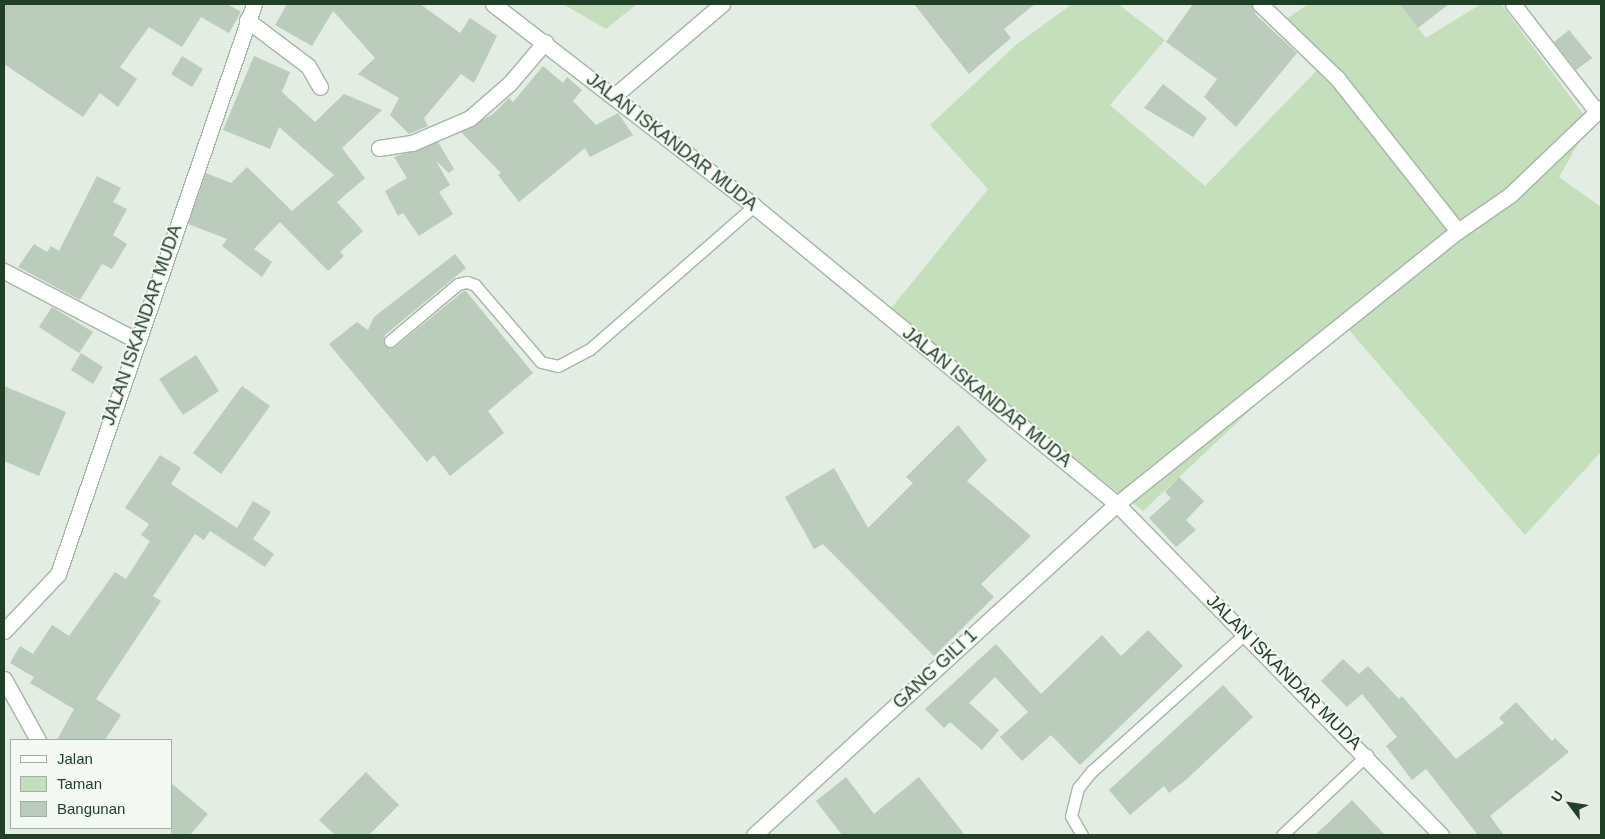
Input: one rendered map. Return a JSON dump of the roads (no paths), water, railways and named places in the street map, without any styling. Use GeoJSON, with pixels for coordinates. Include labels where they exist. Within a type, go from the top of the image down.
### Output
{"type":"FeatureCollection","features":[{"type":"Feature","properties":{"kind":"street","name":"JALAN ISKANDAR MUDA"},"geometry":{"type":"LineString","coordinates":[[4,631],[58,574],[136,340],[254,4]]}},
{"type":"Feature","properties":{"kind":"street","name":"JALAN ISKANDAR MUDA"},"geometry":{"type":"LineString","coordinates":[[492,4],[545,42],[754,206],[1116,504],[1367,755],[1441,835]]}},
{"type":"Feature","properties":{"kind":"street"},"geometry":{"type":"LineString","coordinates":[[614,96],[722,4]]}},
{"type":"Feature","properties":{"kind":"street"},"geometry":{"type":"LineString","coordinates":[[1260,4],[1337,78],[1458,231]]}},
{"type":"Feature","properties":{"kind":"street"},"geometry":{"type":"LineString","coordinates":[[1513,4],[1599,110]]}},
{"type":"Feature","properties":{"kind":"street"},"geometry":{"type":"LineString","coordinates":[[247,20],[308,66],[320,87]]}},
{"type":"Feature","properties":{"kind":"street"},"geometry":{"type":"LineString","coordinates":[[379,148],[412,143],[470,118],[510,83],[545,42]]}},
{"type":"Feature","properties":{"kind":"street","name":"GANG GILI 1"},"geometry":{"type":"LineString","coordinates":[[754,835],[1116,504],[1458,231],[1510,195],[1599,110]]}},
{"type":"Feature","properties":{"kind":"street"},"geometry":{"type":"LineString","coordinates":[[4,271],[136,340]]}},
{"type":"Feature","properties":{"kind":"street"},"geometry":{"type":"LineString","coordinates":[[4,679],[37,739]]}},
{"type":"Feature","properties":{"kind":"lane"},"geometry":{"type":"LineString","coordinates":[[390,341],[458,284],[467,282],[476,285],[540,362],[558,366],[590,349],[754,206]]}},
{"type":"Feature","properties":{"kind":"lane"},"geometry":{"type":"LineString","coordinates":[[1082,835],[1071,816],[1078,788],[1092,771],[1246,633]]}},
{"type":"Feature","properties":{"kind":"lane"},"geometry":{"type":"LineString","coordinates":[[1282,835],[1367,755]]}}]}
